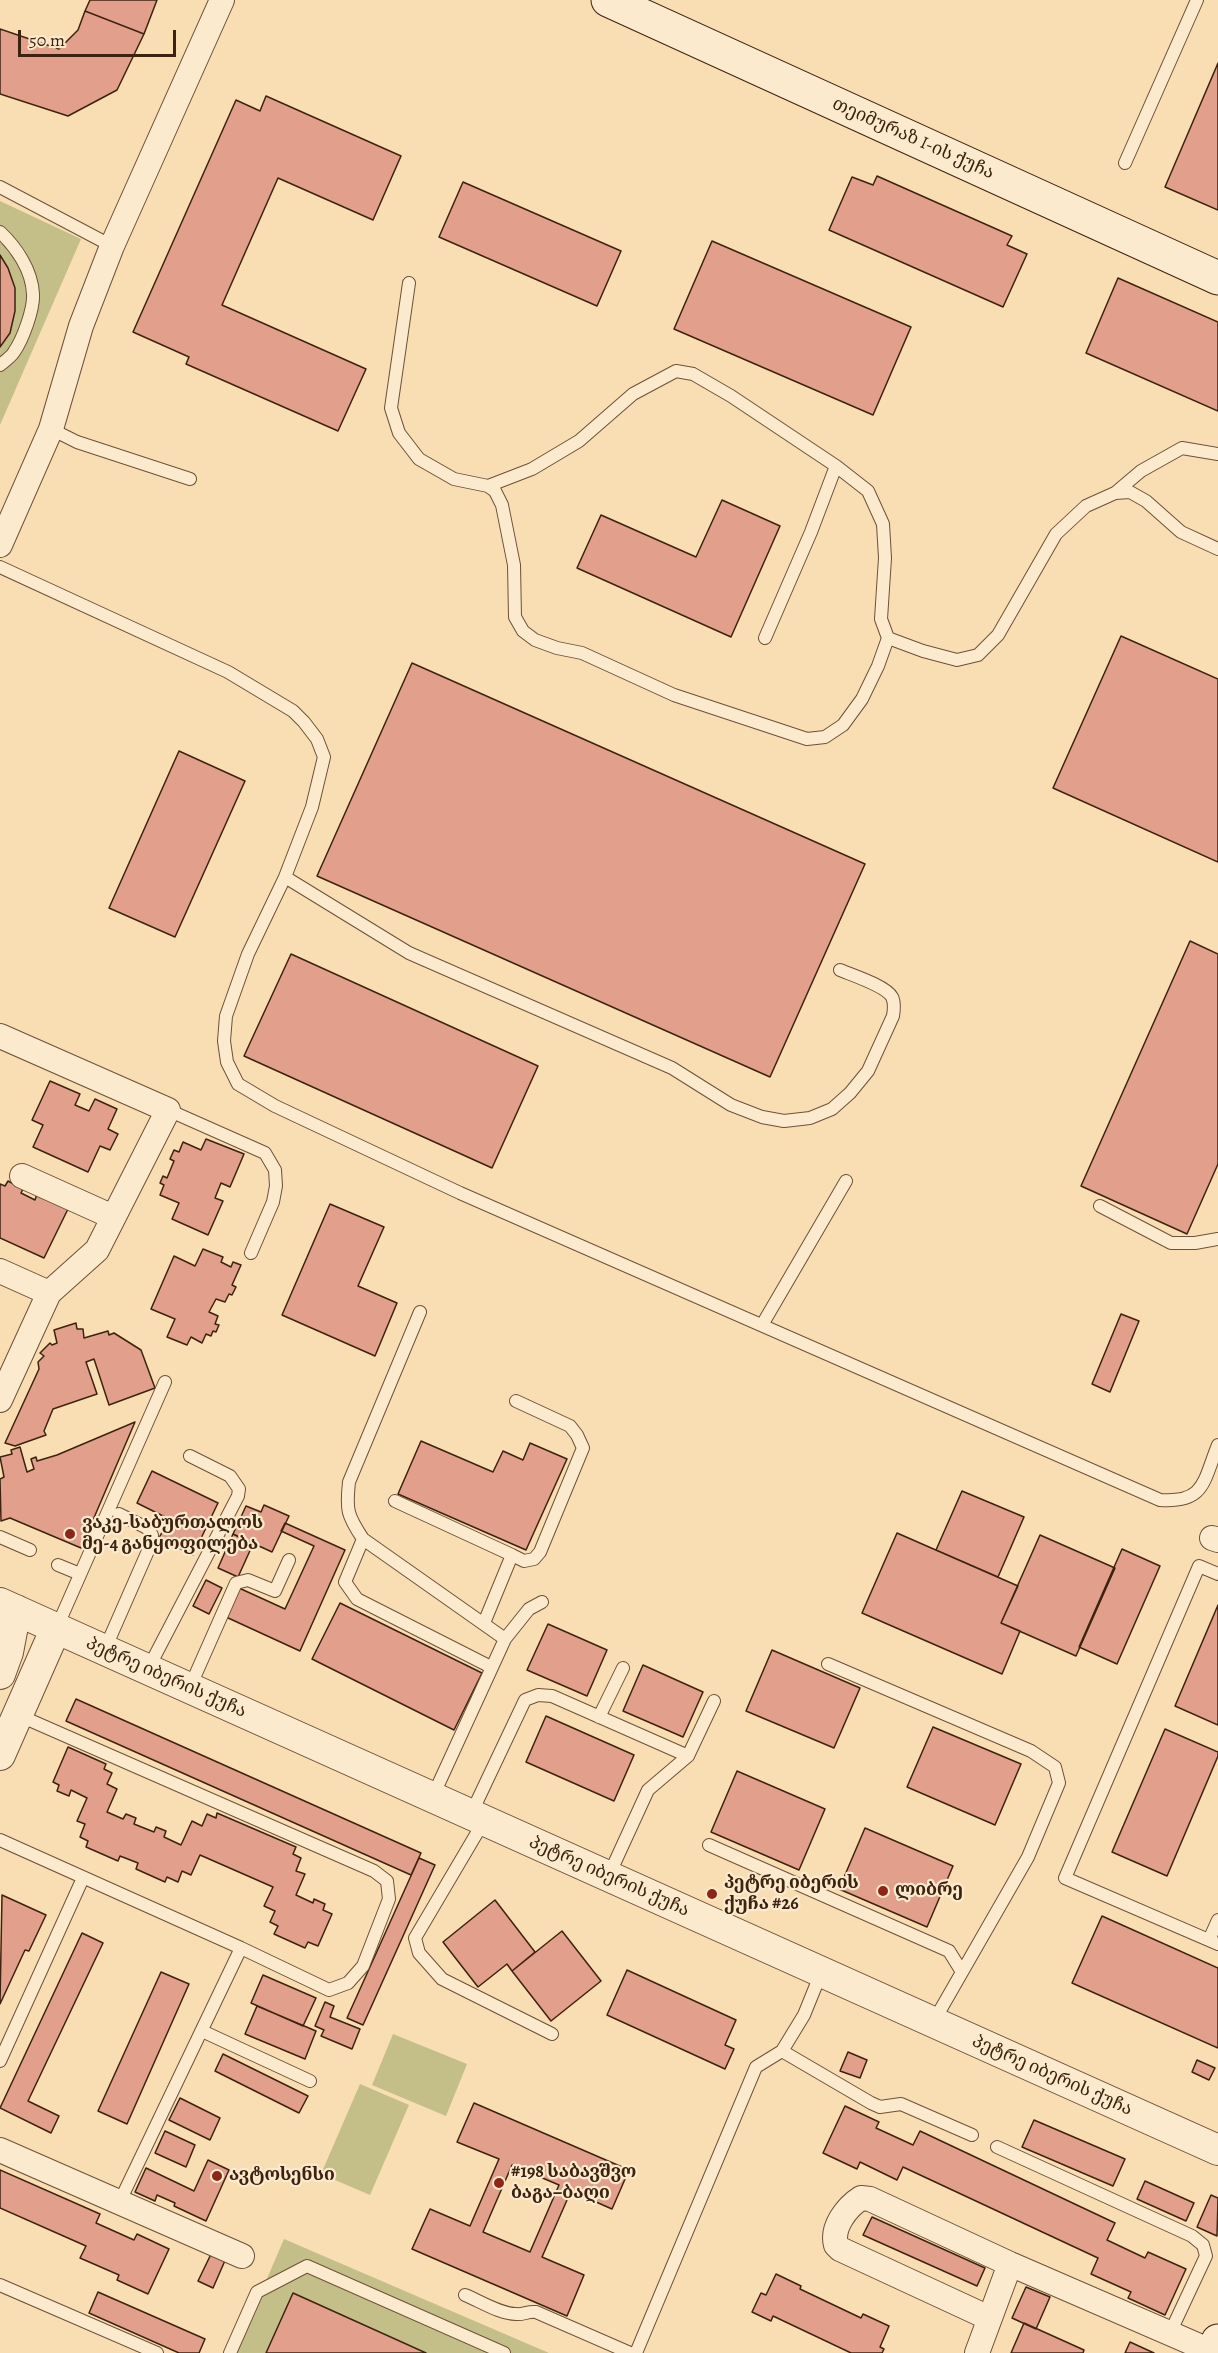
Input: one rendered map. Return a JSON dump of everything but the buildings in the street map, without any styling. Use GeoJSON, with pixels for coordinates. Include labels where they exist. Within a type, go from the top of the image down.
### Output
{"type":"FeatureCollection","features":[{"type":"Feature","properties":{"kind":"main road","name":"თეიმურაზ I-ის ქუჩა"},"geometry":{"type":"LineString","coordinates":[[608,0],[1218,278]]}},
{"type":"Feature","properties":{"kind":"street"},"geometry":{"type":"LineString","coordinates":[[0,545],[51,429],[81,326],[112,246],[222,0]]}},
{"type":"Feature","properties":{"kind":"street"},"geometry":{"type":"LineString","coordinates":[[0,1036],[168,1110],[97,1250],[49,1293],[1,1397]]}},
{"type":"Feature","properties":{"kind":"street"},"geometry":{"type":"LineString","coordinates":[[22,1176],[113,1217]]}},
{"type":"Feature","properties":{"kind":"street"},"geometry":{"type":"LineString","coordinates":[[0,1271],[49,1293]]}},
{"type":"Feature","properties":{"kind":"street"},"geometry":{"type":"LineString","coordinates":[[0,1674],[8,1652],[8,1607]]}},
{"type":"Feature","properties":{"kind":"street","name":"პეტრე იბერის ქუჩა"},"geometry":{"type":"LineString","coordinates":[[8,1607],[1218,2150]]}},
{"type":"Feature","properties":{"kind":"street"},"geometry":{"type":"LineString","coordinates":[[0,1755],[56,1629]]}},
{"type":"Feature","properties":{"kind":"street"},"geometry":{"type":"LineString","coordinates":[[0,2150],[242,2256]]}},
{"type":"Feature","properties":{"kind":"street"},"geometry":{"type":"LineString","coordinates":[[989,2318],[845,2252],[836,2245],[835,2234],[846,2209],[861,2198],[870,2199],[1010,2264],[1170,2333],[1215,2349]]}},
{"type":"Feature","properties":{"kind":"street"},"geometry":{"type":"LineString","coordinates":[[977,2353],[1010,2264]]}},
{"type":"Feature","properties":{"kind":"lane"},"geometry":{"type":"LineString","coordinates":[[1125,163],[1197,0]]}},
{"type":"Feature","properties":{"kind":"lane"},"geometry":{"type":"LineString","coordinates":[[0,187],[112,246]]}},
{"type":"Feature","properties":{"kind":"lane"},"geometry":{"type":"LineString","coordinates":[[0,232],[13,244],[25,266],[33,294],[28,322],[14,354],[0,365]]}},
{"type":"Feature","properties":{"kind":"lane"},"geometry":{"type":"LineString","coordinates":[[409,284],[392,408],[399,433],[419,459],[454,479],[488,486],[495,491],[502,505],[513,564],[515,616],[523,631],[535,640],[557,648],[582,653],[674,695],[807,739],[825,737],[843,725],[862,699],[888,638],[880,619],[885,558],[883,524],[868,491],[836,466],[731,396],[693,374],[676,371],[633,394],[579,441],[532,469],[488,486]]}},
{"type":"Feature","properties":{"kind":"lane"},"geometry":{"type":"LineString","coordinates":[[51,429],[77,442],[190,479]]}},
{"type":"Feature","properties":{"kind":"lane"},"geometry":{"type":"LineString","coordinates":[[888,638],[957,660],[978,655],[998,635],[1056,534],[1086,506],[1115,493],[1141,471],[1182,448],[1218,454]]}},
{"type":"Feature","properties":{"kind":"lane"},"geometry":{"type":"LineString","coordinates":[[765,638],[811,532],[836,466]]}},
{"type":"Feature","properties":{"kind":"lane"},"geometry":{"type":"LineString","coordinates":[[1115,493],[1130,492],[1146,501],[1181,532],[1218,549]]}},
{"type":"Feature","properties":{"kind":"lane"},"geometry":{"type":"LineString","coordinates":[[0,567],[228,672],[293,711],[317,739],[324,757],[312,807],[285,878],[248,954],[226,1016],[224,1041],[227,1062],[238,1084],[275,1106],[460,1193],[1160,1500],[1178,1501],[1191,1498],[1201,1487],[1218,1445]]}},
{"type":"Feature","properties":{"kind":"lane"},"geometry":{"type":"LineString","coordinates":[[285,878],[409,953],[672,1068],[731,1105],[762,1117],[784,1121],[810,1118],[832,1109],[841,1101],[868,1071],[895,1007],[891,995],[881,988],[840,970]]}},
{"type":"Feature","properties":{"kind":"lane"},"geometry":{"type":"LineString","coordinates":[[168,1110],[265,1153],[275,1170],[276,1186],[273,1202],[251,1253]]}},
{"type":"Feature","properties":{"kind":"lane"},"geometry":{"type":"LineString","coordinates":[[762,1325],[846,1181]]}},
{"type":"Feature","properties":{"kind":"lane"},"geometry":{"type":"LineString","coordinates":[[1100,1206],[1172,1243],[1195,1244],[1218,1239]]}},
{"type":"Feature","properties":{"kind":"lane"},"geometry":{"type":"LineString","coordinates":[[420,1312],[349,1482],[346,1509],[363,1539],[505,1639]]}},
{"type":"Feature","properties":{"kind":"lane"},"geometry":{"type":"LineString","coordinates":[[56,1629],[165,1382]]}},
{"type":"Feature","properties":{"kind":"lane"},"geometry":{"type":"LineString","coordinates":[[395,1501],[512,1555],[525,1560],[534,1559],[540,1552],[583,1448],[570,1426],[516,1401]]}},
{"type":"Feature","properties":{"kind":"lane"},"geometry":{"type":"LineString","coordinates":[[147,1670],[239,1489],[230,1476],[190,1456]]}},
{"type":"Feature","properties":{"kind":"lane"},"geometry":{"type":"LineString","coordinates":[[105,1650],[152,1544],[152,1535],[147,1528],[119,1514]]}},
{"type":"Feature","properties":{"kind":"lane"},"geometry":{"type":"LineString","coordinates":[[0,1538],[30,1550]]}},
{"type":"Feature","properties":{"kind":"lane"},"geometry":{"type":"LineString","coordinates":[[363,1539],[345,1582],[357,1599],[491,1667]]}},
{"type":"Feature","properties":{"kind":"lane"},"geometry":{"type":"LineString","coordinates":[[484,1623],[512,1555]]}},
{"type":"Feature","properties":{"kind":"lane"},"geometry":{"type":"LineString","coordinates":[[189,1688],[236,1583],[248,1580],[274,1591],[289,1560]]}},
{"type":"Feature","properties":{"kind":"lane"},"geometry":{"type":"LineString","coordinates":[[58,1565],[80,1574]]}},
{"type":"Feature","properties":{"kind":"lane"},"geometry":{"type":"LineString","coordinates":[[1218,1574],[1199,1566],[1065,1878],[1214,1942],[1218,1920]]}},
{"type":"Feature","properties":{"kind":"lane"},"geometry":{"type":"LineString","coordinates":[[432,1797],[505,1639],[529,1609],[542,1602]]}},
{"type":"Feature","properties":{"kind":"lane"},"geometry":{"type":"LineString","coordinates":[[828,1664],[1031,1751],[1055,1767],[1059,1783],[1028,1857],[933,2022]]}},
{"type":"Feature","properties":{"kind":"lane"},"geometry":{"type":"LineString","coordinates":[[599,1717],[623,1668]]}},
{"type":"Feature","properties":{"kind":"lane"},"geometry":{"type":"LineString","coordinates":[[552,2034],[442,1979],[419,1953],[415,1938],[477,1818],[525,1700],[538,1695],[552,1696],[688,1756]]}},
{"type":"Feature","properties":{"kind":"lane"},"geometry":{"type":"LineString","coordinates":[[609,1876],[648,1790],[688,1756],[714,1701]]}},
{"type":"Feature","properties":{"kind":"lane"},"geometry":{"type":"LineString","coordinates":[[0,1840],[329,1990],[348,1983],[363,1966],[389,1899],[387,1881],[363,1866],[18,1715]]}},
{"type":"Feature","properties":{"kind":"lane"},"geometry":{"type":"LineString","coordinates":[[709,1845],[949,1951],[962,1972]]}},
{"type":"Feature","properties":{"kind":"lane"},"geometry":{"type":"LineString","coordinates":[[0,2061],[83,1878]]}},
{"type":"Feature","properties":{"kind":"lane"},"geometry":{"type":"LineString","coordinates":[[120,2201],[241,1948]]}},
{"type":"Feature","properties":{"kind":"lane"},"geometry":{"type":"LineString","coordinates":[[636,2353],[756,2067],[782,2051],[804,2015],[822,1972]]}},
{"type":"Feature","properties":{"kind":"lane"},"geometry":{"type":"LineString","coordinates":[[202,2031],[310,2081]]}},
{"type":"Feature","properties":{"kind":"lane"},"geometry":{"type":"LineString","coordinates":[[782,2051],[871,2103],[880,2106],[901,2104],[972,2135]]}},
{"type":"Feature","properties":{"kind":"lane"},"geometry":{"type":"LineString","coordinates":[[997,2146],[1192,2236],[1203,2245],[1206,2256],[1170,2333]]}},
{"type":"Feature","properties":{"kind":"lane"},"geometry":{"type":"LineString","coordinates":[[230,2353],[257,2292],[307,2266],[504,2353]]}},
{"type":"Feature","properties":{"kind":"lane"},"geometry":{"type":"LineString","coordinates":[[0,2285],[157,2353]]}},
{"type":"Feature","properties":{"kind":"lane"},"geometry":{"type":"LineString","coordinates":[[465,2295],[508,2313],[536,2312],[630,2353]]}},
{"type":"Feature","properties":{"kind":"shaded area"},"geometry":{"type":"Polygon","coordinates":[[[0,201],[81,239],[0,425],[0,201]]]}},
{"type":"Feature","properties":{"kind":"shaded area"},"geometry":{"type":"Polygon","coordinates":[[[393,2034],[467,2064],[446,2116],[372,2085],[393,2034]]]}},
{"type":"Feature","properties":{"kind":"shaded area"},"geometry":{"type":"Polygon","coordinates":[[[360,2084],[409,2105],[370,2195],[321,2174],[360,2084]]]}},
{"type":"Feature","properties":{"kind":"shaded area"},"geometry":{"type":"Polygon","coordinates":[[[284,2239],[549,2353],[235,2353],[284,2239]]]}},
{"type":"Feature","properties":{"kind":"place","name":"ვაკე-საბურთალოს მე-4 განყოფილება"},"geometry":{"type":"Point","coordinates":[70,1534]}},
{"type":"Feature","properties":{"kind":"place","name":"ლიბრე"},"geometry":{"type":"Point","coordinates":[883,1891]}},
{"type":"Feature","properties":{"kind":"place","name":"პეტრე იბერის ქუჩა #26"},"geometry":{"type":"Point","coordinates":[712,1894]}},
{"type":"Feature","properties":{"kind":"place","name":"ავტოსენსი"},"geometry":{"type":"Point","coordinates":[217,2176]}},
{"type":"Feature","properties":{"kind":"place","name":"#198 საბავშვო ბაგა–ბაღი"},"geometry":{"type":"Point","coordinates":[499,2183]}}]}
